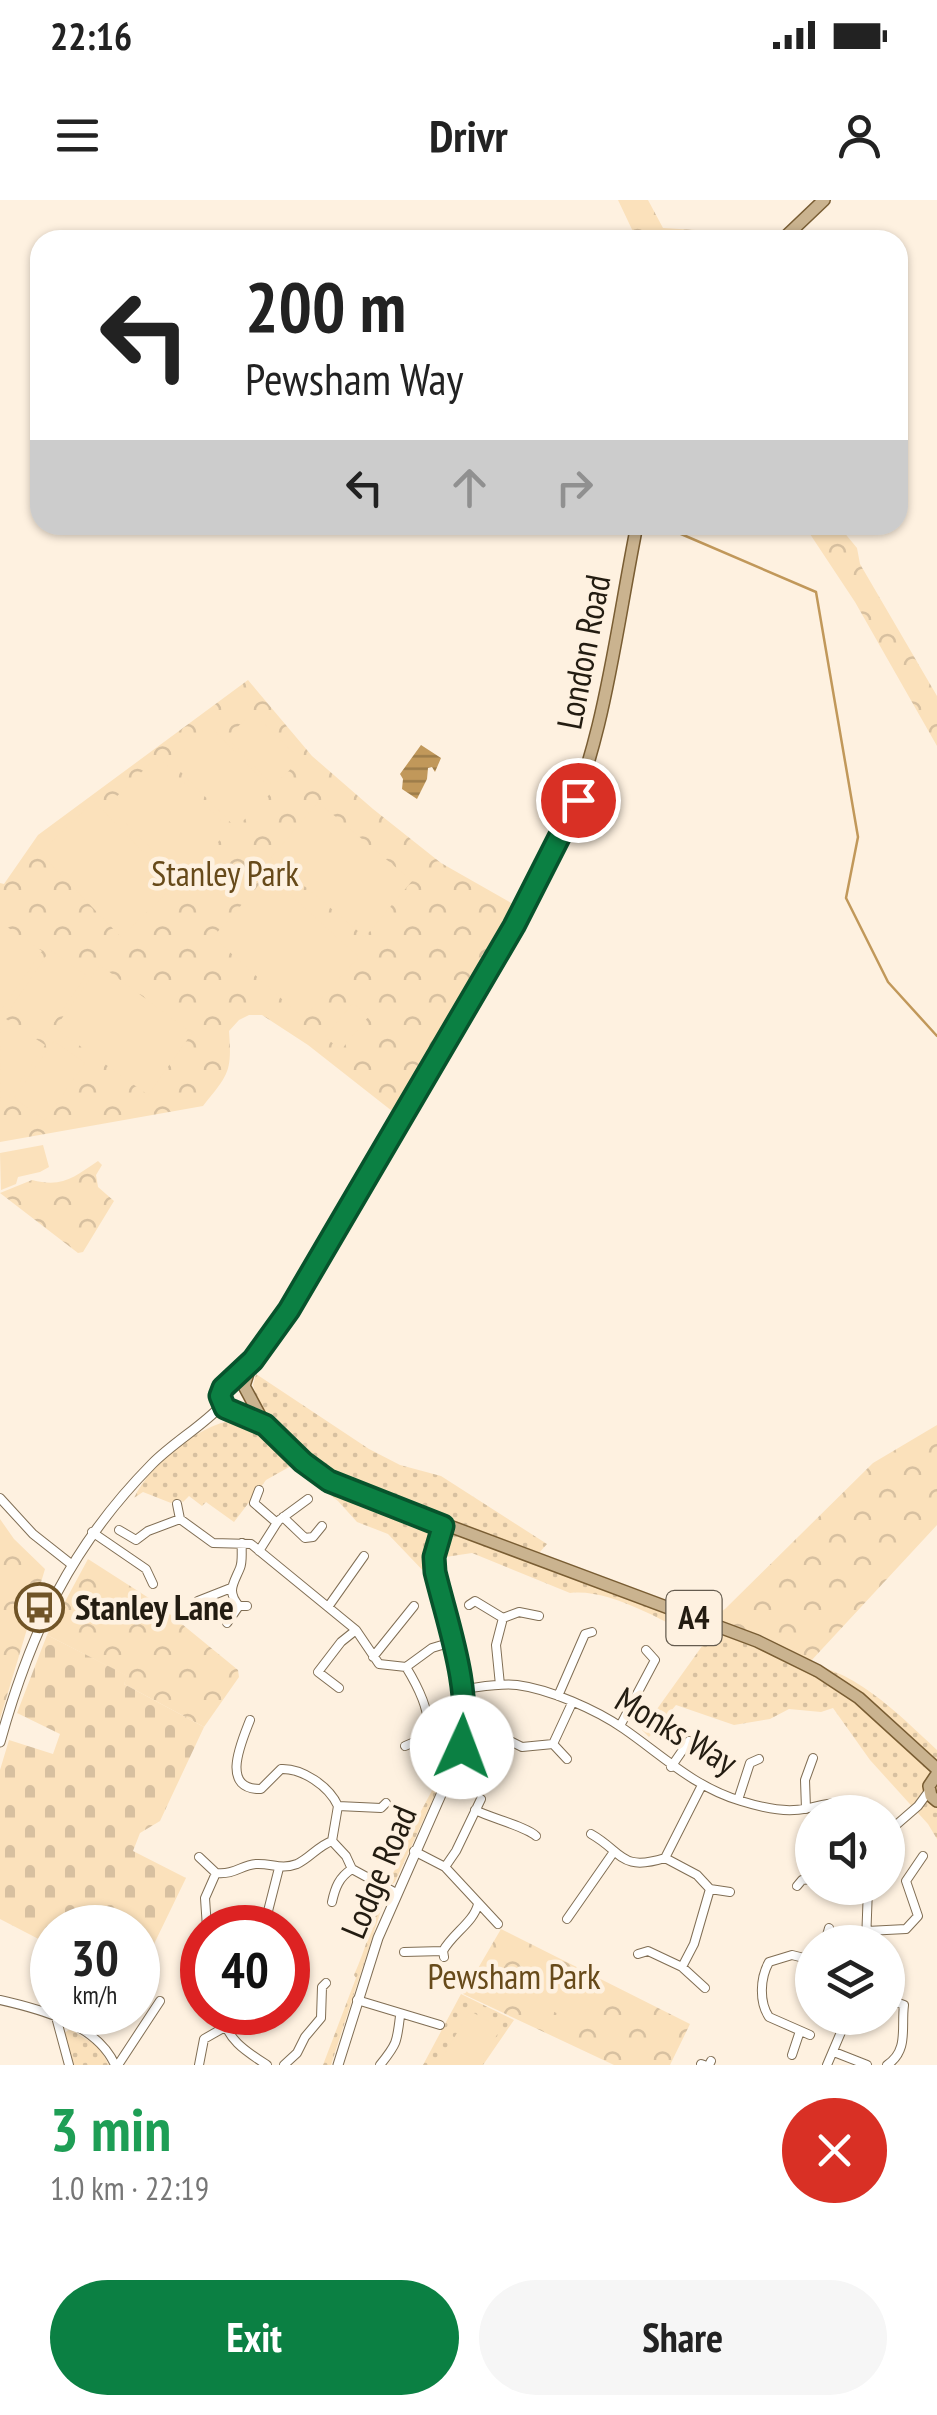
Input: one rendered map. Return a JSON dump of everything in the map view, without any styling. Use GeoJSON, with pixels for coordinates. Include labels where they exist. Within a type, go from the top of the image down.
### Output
{"type":"FeatureCollection","features":[{"type":"Feature","properties":{"kind":"main road"},"geometry":{"type":"LineString","coordinates":[[793,230],[822,203]]}},
{"type":"Feature","properties":{"kind":"main road","name":"London Road"},"geometry":{"type":"LineString","coordinates":[[238,1411],[245,1406],[241,1389],[253,1360],[289,1310],[558,844],[578,800],[596,745],[635,535]]}},
{"type":"Feature","properties":{"kind":"main road","name":"London Road"},"geometry":{"type":"LineString","coordinates":[[222,1405],[221,1392],[241,1389]]}},
{"type":"Feature","properties":{"kind":"main road","name":"A4"},"geometry":{"type":"LineString","coordinates":[[241,1389],[265,1425],[329,1481],[756,1641],[818,1672],[859,1698],[908,1741],[935,1786]]}},
{"type":"Feature","properties":{"kind":"main road","name":"A4"},"geometry":{"type":"LineString","coordinates":[[222,1405],[265,1425]]}},
{"type":"Feature","properties":{"kind":"street"},"geometry":{"type":"LineString","coordinates":[[0,1742],[39,1624],[92,1532],[153,1462],[222,1405]]}},
{"type":"Feature","properties":{"kind":"street"},"geometry":{"type":"LineString","coordinates":[[260,1490],[254,1503],[305,1538],[314,1537],[322,1526]]}},
{"type":"Feature","properties":{"kind":"street"},"geometry":{"type":"LineString","coordinates":[[0,1498],[33,1534],[71,1564]]}},
{"type":"Feature","properties":{"kind":"street"},"geometry":{"type":"LineString","coordinates":[[259,1550],[280,1520],[301,1502]]}},
{"type":"Feature","properties":{"kind":"street"},"geometry":{"type":"LineString","coordinates":[[177,1504],[180,1518],[213,1543],[251,1544],[259,1550],[356,1630],[373,1657],[386,1666],[406,1667],[432,1648],[452,1642]]}},
{"type":"Feature","properties":{"kind":"street"},"geometry":{"type":"LineString","coordinates":[[120,1530],[136,1540],[180,1518]]}},
{"type":"Feature","properties":{"kind":"street","name":"Lodge Road"},"geometry":{"type":"LineString","coordinates":[[338,2065],[356,2000],[396,1893],[462,1747],[464,1689],[435,1572],[434,1557],[443,1526]]}},
{"type":"Feature","properties":{"kind":"street"},"geometry":{"type":"LineString","coordinates":[[92,1532],[146,1569],[153,1584]]}},
{"type":"Feature","properties":{"kind":"street"},"geometry":{"type":"LineString","coordinates":[[228,1623],[243,1606],[234,1600],[231,1588],[241,1563],[242,1543]]}},
{"type":"Feature","properties":{"kind":"street"},"geometry":{"type":"LineString","coordinates":[[328,1607],[364,1556]]}},
{"type":"Feature","properties":{"kind":"street"},"geometry":{"type":"LineString","coordinates":[[198,1600],[231,1588]]}},
{"type":"Feature","properties":{"kind":"street"},"geometry":{"type":"LineString","coordinates":[[473,1602],[503,1618],[518,1612],[535,1617]]}},
{"type":"Feature","properties":{"kind":"street"},"geometry":{"type":"LineString","coordinates":[[373,1657],[414,1606]]}},
{"type":"Feature","properties":{"kind":"street"},"geometry":{"type":"LineString","coordinates":[[500,1685],[496,1645],[503,1618]]}},
{"type":"Feature","properties":{"kind":"street"},"geometry":{"type":"LineString","coordinates":[[318,1672],[341,1642],[356,1630]]}},
{"type":"Feature","properties":{"kind":"street"},"geometry":{"type":"LineString","coordinates":[[558,1696],[586,1633]]}},
{"type":"Feature","properties":{"kind":"street"},"geometry":{"type":"LineString","coordinates":[[620,1726],[659,1659],[646,1650]]}},
{"type":"Feature","properties":{"kind":"street"},"geometry":{"type":"LineString","coordinates":[[308,1665],[339,1688]]}},
{"type":"Feature","properties":{"kind":"street"},"geometry":{"type":"LineString","coordinates":[[406,1667],[430,1728],[426,1736],[411,1746]]}},
{"type":"Feature","properties":{"kind":"street","name":"Monks Way"},"geometry":{"type":"LineString","coordinates":[[464,1689],[517,1685],[558,1696],[620,1726],[702,1786],[738,1800],[795,1810]]}},
{"type":"Feature","properties":{"kind":"street"},"geometry":{"type":"LineString","coordinates":[[554,1744],[572,1703]]}},
{"type":"Feature","properties":{"kind":"street"},"geometry":{"type":"LineString","coordinates":[[250,1720],[236,1761],[236,1774],[242,1784],[251,1789],[261,1788],[281,1769],[292,1768],[326,1788],[338,1806],[332,1841]]}},
{"type":"Feature","properties":{"kind":"street"},"geometry":{"type":"LineString","coordinates":[[505,1739],[522,1748],[554,1744]]}},
{"type":"Feature","properties":{"kind":"street"},"geometry":{"type":"LineString","coordinates":[[554,1744],[567,1759]]}},
{"type":"Feature","properties":{"kind":"street"},"geometry":{"type":"LineString","coordinates":[[672,1766],[691,1746]]}},
{"type":"Feature","properties":{"kind":"street"},"geometry":{"type":"LineString","coordinates":[[292,1768],[294,1757]]}},
{"type":"Feature","properties":{"kind":"street"},"geometry":{"type":"LineString","coordinates":[[738,1800],[752,1761]]}},
{"type":"Feature","properties":{"kind":"street"},"geometry":{"type":"LineString","coordinates":[[805,1795],[804,1780],[815,1764]]}},
{"type":"Feature","properties":{"kind":"street"},"geometry":{"type":"LineString","coordinates":[[665,1858],[702,1786]]}},
{"type":"Feature","properties":{"kind":"street"},"geometry":{"type":"LineString","coordinates":[[905,1817],[935,1786]]}},
{"type":"Feature","properties":{"kind":"street"},"geometry":{"type":"LineString","coordinates":[[445,1867],[481,1800]]}},
{"type":"Feature","properties":{"kind":"street"},"geometry":{"type":"LineString","coordinates":[[338,1806],[383,1810]]}},
{"type":"Feature","properties":{"kind":"street"},"geometry":{"type":"LineString","coordinates":[[475,1810],[498,1822],[530,1829],[536,1836]]}},
{"type":"Feature","properties":{"kind":"street"},"geometry":{"type":"LineString","coordinates":[[591,1834],[604,1838],[613,1853],[640,1863],[665,1858],[697,1875],[710,1889]]}},
{"type":"Feature","properties":{"kind":"street"},"geometry":{"type":"LineString","coordinates":[[199,1857],[216,1873],[235,1874],[256,1864],[279,1868],[301,1862],[332,1841]]}},
{"type":"Feature","properties":{"kind":"street"},"geometry":{"type":"LineString","coordinates":[[332,1841],[352,1869],[396,1893]]}},
{"type":"Feature","properties":{"kind":"street"},"geometry":{"type":"LineString","coordinates":[[414,1851],[445,1867],[498,1924]]}},
{"type":"Feature","properties":{"kind":"street"},"geometry":{"type":"LineString","coordinates":[[571,1916],[613,1853]]}},
{"type":"Feature","properties":{"kind":"street"},"geometry":{"type":"LineString","coordinates":[[905,1929],[918,1916],[906,1881],[923,1856]]}},
{"type":"Feature","properties":{"kind":"street"},"geometry":{"type":"LineString","coordinates":[[270,1905],[279,1868]]}},
{"type":"Feature","properties":{"kind":"street"},"geometry":{"type":"LineString","coordinates":[[332,1902],[330,1888],[352,1869]]}},
{"type":"Feature","properties":{"kind":"street"},"geometry":{"type":"LineString","coordinates":[[205,1905],[204,1898],[216,1873]]}},
{"type":"Feature","properties":{"kind":"street"},"geometry":{"type":"LineString","coordinates":[[710,1889],[726,1888]]}},
{"type":"Feature","properties":{"kind":"street"},"geometry":{"type":"LineString","coordinates":[[682,1967],[694,1944],[710,1889]]}},
{"type":"Feature","properties":{"kind":"street"},"geometry":{"type":"LineString","coordinates":[[410,1950],[444,1954],[452,1936],[472,1917],[478,1904]]}},
{"type":"Feature","properties":{"kind":"street"},"geometry":{"type":"LineString","coordinates":[[638,1954],[649,1948],[704,1982]]}},
{"type":"Feature","properties":{"kind":"street"},"geometry":{"type":"LineString","coordinates":[[795,1956],[780,1956],[768,1962],[762,2000],[769,2018],[795,2029]]}},
{"type":"Feature","properties":{"kind":"street"},"geometry":{"type":"LineString","coordinates":[[284,2065],[298,2053],[304,2036],[321,2018],[322,1985]]}},
{"type":"Feature","properties":{"kind":"street"},"geometry":{"type":"LineString","coordinates":[[0,2000],[30,2007]]}},
{"type":"Feature","properties":{"kind":"street"},"geometry":{"type":"LineString","coordinates":[[356,2000],[440,2025]]}},
{"type":"Feature","properties":{"kind":"street"},"geometry":{"type":"LineString","coordinates":[[380,2065],[394,2050],[401,2034],[400,2016]]}},
{"type":"Feature","properties":{"kind":"street"},"geometry":{"type":"LineString","coordinates":[[61,2035],[69,2065]]}},
{"type":"Feature","properties":{"kind":"street"},"geometry":{"type":"LineString","coordinates":[[89,2035],[106,2047],[117,2065],[137,2035]]}},
{"type":"Feature","properties":{"kind":"street"},"geometry":{"type":"LineString","coordinates":[[199,2065],[204,2040],[212,2035]]}},
{"type":"Feature","properties":{"kind":"street"},"geometry":{"type":"LineString","coordinates":[[231,2035],[242,2048],[267,2065]]}},
{"type":"Feature","properties":{"kind":"street"},"geometry":{"type":"LineString","coordinates":[[792,2055],[799,2035]]}},
{"type":"Feature","properties":{"kind":"street"},"geometry":{"type":"LineString","coordinates":[[827,2065],[840,2035]]}},
{"type":"Feature","properties":{"kind":"street"},"geometry":{"type":"LineString","coordinates":[[888,2065],[901,2052],[903,2035]]}},
{"type":"Feature","properties":{"kind":"street"},"geometry":{"type":"LineString","coordinates":[[834,2052],[867,2065]]}},
{"type":"Feature","properties":{"kind":"green space"},"geometry":{"type":"Polygon","coordinates":[[[618,200],[648,200],[663,228],[695,230],[632,230],[618,200]]]}},
{"type":"Feature","properties":{"kind":"green space"},"geometry":{"type":"Polygon","coordinates":[[[811,535],[846,535],[857,548],[860,564],[937,696],[937,746],[855,602],[811,535]]]}},
{"type":"Feature","properties":{"kind":"green space","name":"Stanley Park"},"geometry":{"type":"Polygon","coordinates":[[[248,680],[312,756],[373,809],[441,863],[513,904],[392,1111],[308,1045],[262,1015],[249,1015],[229,1031],[227,1072],[203,1106],[0,1142],[0,883],[4,884],[38,835],[248,680]]]}},
{"type":"Feature","properties":{"kind":"green space"},"geometry":{"type":"Polygon","coordinates":[[[253,712],[300,760],[273,786],[227,737],[253,712]]]}},
{"type":"Feature","properties":{"kind":"green space"},"geometry":{"type":"Polygon","coordinates":[[[209,725],[273,791],[236,828],[171,762],[209,725]]]}},
{"type":"Feature","properties":{"kind":"green space"},"geometry":{"type":"Polygon","coordinates":[[[158,756],[230,830],[181,879],[108,805],[158,756]]]}},
{"type":"Feature","properties":{"kind":"green space"},"geometry":{"type":"Polygon","coordinates":[[[94,801],[175,885],[121,937],[40,853],[94,801]]]}},
{"type":"Feature","properties":{"kind":"green space"},"geometry":{"type":"Polygon","coordinates":[[[318,802],[412,881],[365,937],[271,858],[318,802]]]}},
{"type":"Feature","properties":{"kind":"green space"},"geometry":{"type":"Polygon","coordinates":[[[268,875],[359,957],[303,1018],[213,937],[268,875]]]}},
{"type":"Feature","properties":{"kind":"green space"},"geometry":{"type":"Polygon","coordinates":[[[0,922],[42,951],[0,1012],[0,922]]]}},
{"type":"Feature","properties":{"kind":"green space"},"geometry":{"type":"Polygon","coordinates":[[[50,950],[86,975],[45,1036],[9,1011],[50,950]]]}},
{"type":"Feature","properties":{"kind":"green space"},"geometry":{"type":"Polygon","coordinates":[[[100,965],[192,1033],[148,1095],[55,1028],[100,965]]]}},
{"type":"Feature","properties":{"kind":"green space"},"geometry":{"type":"Polygon","coordinates":[[[353,1003],[369,1016],[341,1050],[325,1037],[353,1003]]]}},
{"type":"Feature","properties":{"kind":"green space"},"geometry":{"type":"Polygon","coordinates":[[[3,1017],[45,1045],[1,1109],[0,1021],[3,1017]]]}},
{"type":"Feature","properties":{"kind":"green space"},"geometry":{"type":"Polygon","coordinates":[[[54,1041],[85,1063],[45,1120],[14,1098],[54,1041]]]}},
{"type":"Feature","properties":{"kind":"green space"},"geometry":{"type":"Polygon","coordinates":[[[43,1145],[49,1167],[18,1177],[16,1184],[1,1190],[0,1153],[43,1145]]]}},
{"type":"Feature","properties":{"kind":"green space"},"geometry":{"type":"Polygon","coordinates":[[[98,1161],[102,1165],[96,1175],[98,1187],[114,1201],[83,1252],[78,1253],[0,1193],[32,1180],[68,1180],[98,1161]]]}},
{"type":"Feature","properties":{"kind":"green space"},"geometry":{"type":"Polygon","coordinates":[[[256,1374],[369,1449],[400,1465],[441,1476],[547,1544],[539,1553],[538,1564],[795,1663],[816,1666],[854,1681],[937,1750],[937,1839],[905,1795],[870,1760],[833,1708],[821,1712],[789,1709],[770,1719],[734,1725],[676,1705],[649,1737],[642,1730],[705,1642],[639,1609],[603,1596],[570,1593],[472,1553],[439,1558],[440,1577],[430,1578],[388,1534],[357,1522],[338,1501],[291,1466],[266,1480],[234,1522],[206,1502],[202,1506],[189,1496],[183,1502],[179,1499],[171,1503],[143,1492],[134,1498],[166,1457],[212,1427],[245,1418],[268,1436],[253,1385],[256,1374]]]}},
{"type":"Feature","properties":{"kind":"green space"},"geometry":{"type":"Polygon","coordinates":[[[937,1425],[937,1525],[810,1662],[761,1635],[709,1619],[725,1609],[873,1463],[937,1425]]]}},
{"type":"Feature","properties":{"kind":"green space"},"geometry":{"type":"Polygon","coordinates":[[[0,1519],[45,1569],[0,1719],[0,1519]]]}},
{"type":"Feature","properties":{"kind":"green space"},"geometry":{"type":"Polygon","coordinates":[[[88,1559],[155,1602],[238,1670],[239,1677],[204,1727],[124,1684],[127,1676],[47,1635],[88,1559]]]}},
{"type":"Feature","properties":{"kind":"green space"},"geometry":{"type":"Polygon","coordinates":[[[47,1635],[128,1676],[124,1684],[204,1727],[160,1821],[140,1833],[133,1851],[186,1878],[160,1932],[160,1905],[30,1905],[30,1935],[0,1919],[0,1770],[9,1740],[53,1754],[60,1734],[17,1713],[47,1635]]]}},
{"type":"Feature","properties":{"kind":"green space"},"geometry":{"type":"Polygon","coordinates":[[[444,1651],[450,1655],[459,1718],[456,1747],[446,1773],[456,1728],[444,1651]]]}},
{"type":"Feature","properties":{"kind":"green space"},"geometry":{"type":"Polygon","coordinates":[[[449,1759],[446,1773],[390,1886],[387,1883],[408,1848],[406,1839],[449,1759]]]}},
{"type":"Feature","properties":{"kind":"green space"},"geometry":{"type":"Polygon","coordinates":[[[378,1892],[385,1898],[331,2065],[323,2065],[356,1978],[378,1892]]]}},
{"type":"Feature","properties":{"kind":"green space","name":"Pewsham Park"},"geometry":{"type":"Polygon","coordinates":[[[501,1929],[690,2024],[670,2065],[614,2065],[463,1994],[501,1929]]]}},
{"type":"Feature","properties":{"kind":"green space"},"geometry":{"type":"Polygon","coordinates":[[[545,1980],[591,2001],[580,2024],[535,2003],[545,1980]]]}},
{"type":"Feature","properties":{"kind":"green space"},"geometry":{"type":"Polygon","coordinates":[[[461,1994],[514,2020],[483,2065],[423,2065],[461,1994]]]}},
{"type":"Feature","properties":{"kind":"green space"},"geometry":{"type":"Polygon","coordinates":[[[470,2011],[501,2028],[479,2065],[438,2065],[470,2011]]]}},
{"type":"Feature","properties":{"kind":"green space"},"geometry":{"type":"Polygon","coordinates":[[[64,2035],[80,2035],[99,2047],[109,2065],[72,2065],[64,2035]]]}},
{"type":"Feature","properties":{"kind":"shaded area"},"geometry":{"type":"Polygon","coordinates":[[[421,745],[441,758],[435,772],[428,768],[417,799],[402,789],[400,774],[421,745]]]}},
{"type":"Feature","properties":{"kind":"waterway"},"geometry":{"type":"LineString","coordinates":[[683,535],[816,592],[858,837],[846,898],[888,982],[937,1036]]}},
{"type":"Feature","properties":{"kind":"place","name":"Stanley Lane"},"geometry":{"type":"Point","coordinates":[40,1608]}},
{"type":"Feature","properties":{"kind":"route"},"geometry":{"type":"LineString","coordinates":[[462,1747],[464,1689],[435,1572],[434,1557],[443,1526],[329,1481],[265,1425],[225,1408],[220,1396],[223,1388],[253,1360],[289,1310],[514,926],[578,800]]}}]}
